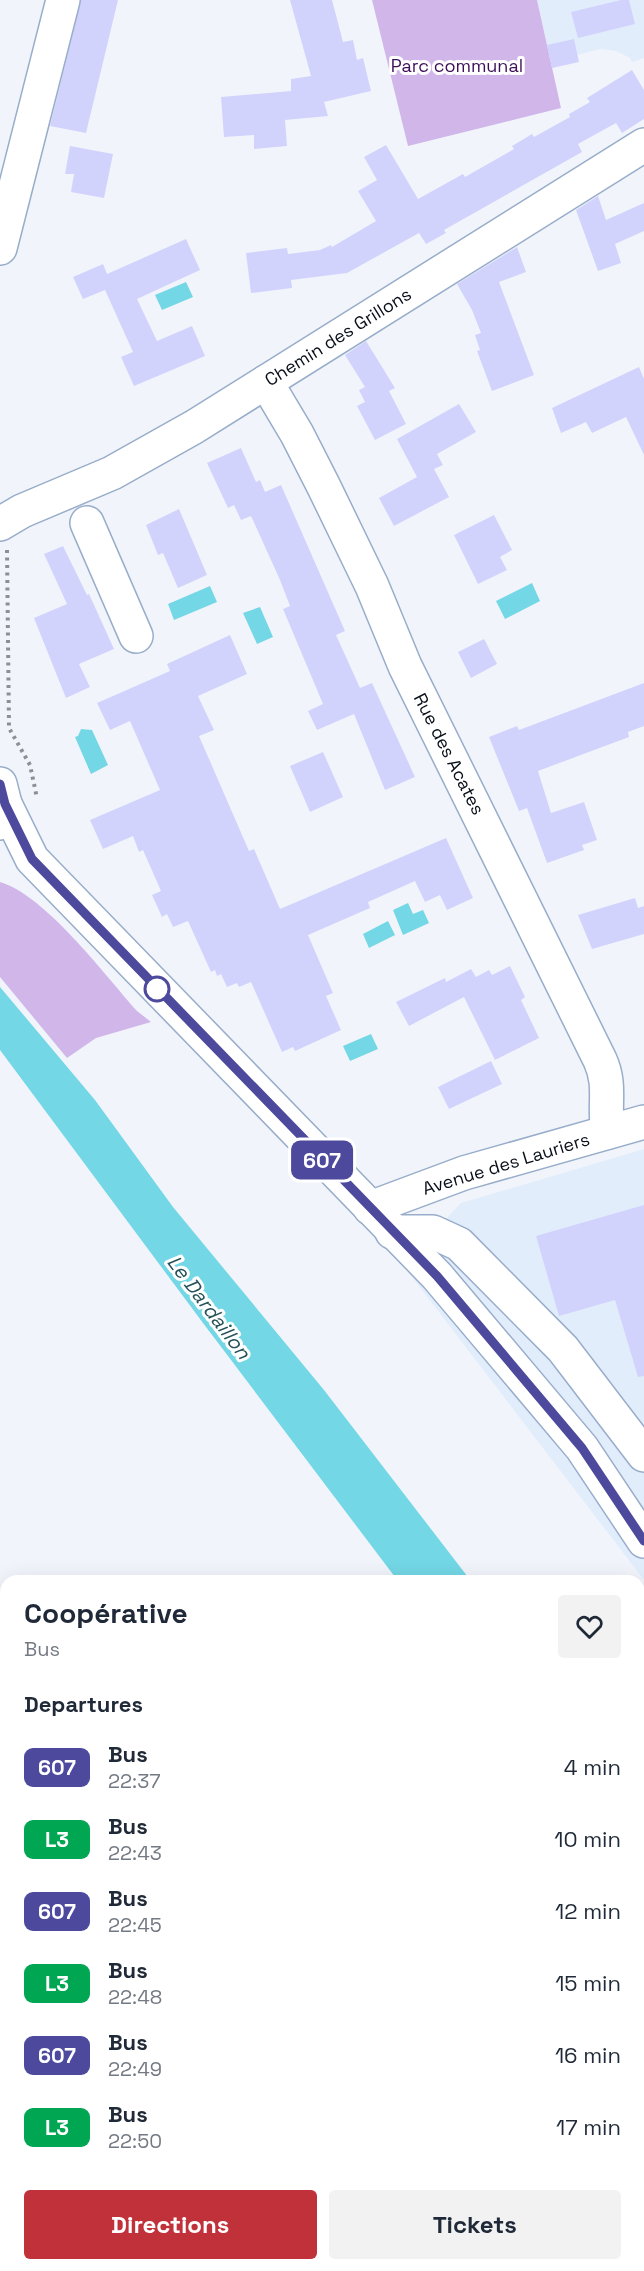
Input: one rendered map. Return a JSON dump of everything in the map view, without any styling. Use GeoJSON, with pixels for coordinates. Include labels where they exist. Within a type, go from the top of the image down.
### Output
{"type":"FeatureCollection","features":[{"type":"Feature","properties":{"kind":"street"},"geometry":{"type":"LineString","coordinates":[[0,248],[63,0]]}},
{"type":"Feature","properties":{"kind":"street","name":"Chemin des Grillons"},"geometry":{"type":"LineString","coordinates":[[7,512],[80,508],[112,473],[194,427],[644,145]]}},
{"type":"Feature","properties":{"kind":"street","name":"Rue des Acates"},"geometry":{"type":"LineString","coordinates":[[266,382],[297,434],[324,487],[372,586],[405,666],[604,1067],[607,1075],[605,1115],[608,1132]]}},
{"type":"Feature","properties":{"kind":"street"},"geometry":{"type":"LineString","coordinates":[[80,508],[136,636]]}},
{"type":"Feature","properties":{"kind":"street"},"geometry":{"type":"LineString","coordinates":[[2,804],[32,859],[437,1276],[582,1448],[644,1541]]}},
{"type":"Feature","properties":{"kind":"street"},"geometry":{"type":"LineString","coordinates":[[0,846],[32,859]]}},
{"type":"Feature","properties":{"kind":"street","name":"Avenue des Lauriers"},"geometry":{"type":"LineString","coordinates":[[370,1208],[464,1173],[644,1122]]}},
{"type":"Feature","properties":{"kind":"street"},"geometry":{"type":"LineString","coordinates":[[392,1232],[433,1233],[459,1244],[563,1349],[644,1455]]}},
{"type":"Feature","properties":{"kind":"path"},"geometry":{"type":"LineString","coordinates":[[7,512],[9,728],[30,765],[39,806]]}},
{"type":"Feature","properties":{"kind":"shaded area"},"geometry":{"type":"Polygon","coordinates":[[[537,0],[644,0],[644,58],[632,62],[630,58],[616,51],[601,49],[551,61],[537,0]]]}},
{"type":"Feature","properties":{"kind":"shaded area"},"geometry":{"type":"Polygon","coordinates":[[[644,1149],[644,1575],[640,1575],[402,1264],[461,1203],[644,1149]]]}},
{"type":"Feature","properties":{"kind":"green space","name":"Parc communal"},"geometry":{"type":"Polygon","coordinates":[[[372,0],[537,0],[561,108],[408,146],[372,0]]]}},
{"type":"Feature","properties":{"kind":"green space"},"geometry":{"type":"Polygon","coordinates":[[[0,882],[17,890],[55,919],[137,1011],[151,1022],[96,1038],[67,1058],[0,977],[0,882]]]}},
{"type":"Feature","properties":{"kind":"water"},"geometry":{"type":"Polygon","coordinates":[[[186,282],[193,297],[162,310],[155,295],[186,282]]]}},
{"type":"Feature","properties":{"kind":"water"},"geometry":{"type":"Polygon","coordinates":[[[532,583],[540,601],[505,619],[496,601],[532,583]]]}},
{"type":"Feature","properties":{"kind":"water"},"geometry":{"type":"Polygon","coordinates":[[[210,586],[217,602],[174,620],[168,604],[210,586]]]}},
{"type":"Feature","properties":{"kind":"water"},"geometry":{"type":"Polygon","coordinates":[[[260,607],[273,637],[257,644],[243,613],[260,607]]]}},
{"type":"Feature","properties":{"kind":"water"},"geometry":{"type":"Polygon","coordinates":[[[81,729],[92,730],[108,765],[91,774],[75,737],[81,729]]]}},
{"type":"Feature","properties":{"kind":"water"},"geometry":{"type":"Polygon","coordinates":[[[408,903],[413,914],[423,910],[429,923],[403,935],[393,910],[408,903]]]}},
{"type":"Feature","properties":{"kind":"water"},"geometry":{"type":"Polygon","coordinates":[[[388,921],[395,935],[369,948],[363,934],[388,921]]]}},
{"type":"Feature","properties":{"kind":"water","name":"Le Dardaillon"},"geometry":{"type":"Polygon","coordinates":[[[0,987],[95,1100],[173,1207],[324,1390],[466,1575],[393,1575],[0,1050],[0,987]]]}},
{"type":"Feature","properties":{"kind":"water"},"geometry":{"type":"Polygon","coordinates":[[[371,1034],[378,1049],[350,1061],[343,1046],[371,1034]]]}},
{"type":"Feature","properties":{"kind":"building"},"geometry":{"type":"Polygon","coordinates":[[[81,0],[118,0],[86,133],[50,126],[81,0]]]}},
{"type":"Feature","properties":{"kind":"building"},"geometry":{"type":"Polygon","coordinates":[[[290,0],[332,0],[343,42],[353,40],[357,60],[363,58],[371,91],[324,102],[328,116],[285,120],[287,146],[254,149],[254,135],[224,137],[221,97],[291,91],[291,79],[311,76],[290,0]]]}},
{"type":"Feature","properties":{"kind":"building"},"geometry":{"type":"Polygon","coordinates":[[[629,0],[635,24],[578,38],[571,12],[629,0]]]}},
{"type":"Feature","properties":{"kind":"building"},"geometry":{"type":"Polygon","coordinates":[[[574,39],[579,62],[552,68],[547,45],[574,39]]]}},
{"type":"Feature","properties":{"kind":"building"},"geometry":{"type":"Polygon","coordinates":[[[632,70],[644,90],[644,119],[622,133],[616,123],[578,144],[582,152],[444,230],[446,233],[426,244],[419,233],[347,273],[291,280],[292,288],[251,293],[246,253],[287,248],[288,254],[320,250],[331,245],[332,247],[376,221],[358,191],[377,180],[364,157],[386,145],[418,199],[463,174],[465,177],[502,156],[514,149],[512,146],[532,134],[534,137],[570,117],[569,114],[590,102],[587,98],[632,70]]]}},
{"type":"Feature","properties":{"kind":"building"},"geometry":{"type":"Polygon","coordinates":[[[70,146],[113,154],[104,198],[71,192],[74,174],[65,174],[70,146]]]}},
{"type":"Feature","properties":{"kind":"building"},"geometry":{"type":"Polygon","coordinates":[[[598,196],[606,220],[644,203],[644,231],[615,244],[621,263],[598,271],[576,210],[598,196]]]}},
{"type":"Feature","properties":{"kind":"building"},"geometry":{"type":"Polygon","coordinates":[[[186,239],[200,270],[137,299],[157,341],[192,326],[205,356],[134,386],[121,357],[133,352],[105,290],[83,299],[73,277],[103,264],[107,274],[186,239]]]}},
{"type":"Feature","properties":{"kind":"building"},"geometry":{"type":"Polygon","coordinates":[[[517,247],[526,272],[499,282],[534,375],[492,391],[477,351],[480,350],[475,335],[481,333],[472,310],[457,284],[517,247]]]}},
{"type":"Feature","properties":{"kind":"building"},"geometry":{"type":"Polygon","coordinates":[[[366,341],[395,388],[389,391],[406,424],[375,440],[357,406],[365,402],[359,390],[365,387],[345,355],[366,341]]]}},
{"type":"Feature","properties":{"kind":"building"},"geometry":{"type":"Polygon","coordinates":[[[639,367],[644,379],[644,455],[626,417],[592,433],[586,422],[561,433],[552,408],[639,367]]]}},
{"type":"Feature","properties":{"kind":"building"},"geometry":{"type":"Polygon","coordinates":[[[459,404],[476,432],[437,454],[443,465],[434,469],[449,497],[394,526],[379,498],[417,477],[397,439],[459,404]]]}},
{"type":"Feature","properties":{"kind":"building"},"geometry":{"type":"Polygon","coordinates":[[[241,448],[256,482],[260,480],[265,492],[281,485],[345,631],[336,635],[360,688],[372,683],[415,777],[385,790],[354,714],[317,730],[308,711],[323,704],[283,609],[290,606],[280,580],[251,516],[241,520],[234,505],[228,508],[207,463],[241,448]]]}},
{"type":"Feature","properties":{"kind":"building"},"geometry":{"type":"Polygon","coordinates":[[[179,509],[207,575],[178,588],[163,553],[158,555],[146,525],[179,509]]]}},
{"type":"Feature","properties":{"kind":"building"},"geometry":{"type":"Polygon","coordinates":[[[494,515],[512,550],[500,557],[507,570],[478,584],[454,535],[494,515]]]}},
{"type":"Feature","properties":{"kind":"building"},"geometry":{"type":"Polygon","coordinates":[[[63,546],[87,595],[89,594],[114,649],[79,664],[90,687],[66,698],[34,618],[67,604],[44,554],[63,546]]]}},
{"type":"Feature","properties":{"kind":"building"},"geometry":{"type":"Polygon","coordinates":[[[230,635],[247,674],[198,696],[214,730],[199,736],[249,851],[254,849],[280,909],[446,838],[473,898],[447,910],[440,895],[425,902],[415,881],[368,902],[370,908],[308,935],[333,993],[326,996],[341,1030],[295,1051],[293,1047],[282,1052],[251,982],[239,987],[237,983],[227,987],[221,974],[217,976],[215,970],[211,972],[188,921],[173,927],[167,914],[162,917],[152,895],[161,891],[143,850],[139,852],[133,836],[103,849],[90,820],[160,790],[130,721],[110,730],[97,703],[170,671],[167,664],[230,635]]]}},
{"type":"Feature","properties":{"kind":"building"},"geometry":{"type":"Polygon","coordinates":[[[484,639],[497,664],[471,678],[458,652],[484,639]]]}},
{"type":"Feature","properties":{"kind":"building"},"geometry":{"type":"Polygon","coordinates":[[[644,683],[644,726],[628,732],[629,737],[538,771],[551,813],[584,802],[597,840],[582,845],[584,850],[547,863],[527,808],[519,811],[489,737],[517,726],[519,730],[644,683]]]}},
{"type":"Feature","properties":{"kind":"building"},"geometry":{"type":"Polygon","coordinates":[[[323,752],[343,797],[310,812],[290,766],[323,752]]]}},
{"type":"Feature","properties":{"kind":"building"},"geometry":{"type":"Polygon","coordinates":[[[635,898],[638,908],[644,906],[644,934],[592,949],[578,915],[635,898]]]}},
{"type":"Feature","properties":{"kind":"building"},"geometry":{"type":"Polygon","coordinates":[[[510,966],[525,997],[521,1000],[539,1038],[495,1060],[464,997],[409,1026],[396,1002],[445,978],[446,982],[471,969],[476,977],[489,970],[492,975],[510,966]]]}},
{"type":"Feature","properties":{"kind":"building"},"geometry":{"type":"Polygon","coordinates":[[[491,1061],[502,1084],[449,1109],[438,1087],[491,1061]]]}},
{"type":"Feature","properties":{"kind":"building"},"geometry":{"type":"Polygon","coordinates":[[[644,1205],[644,1376],[638,1377],[615,1300],[559,1316],[536,1236],[644,1205]]]}},
{"type":"Feature","properties":{"kind":"bus line","name":"607"},"geometry":{"type":"LineString","coordinates":[[0,784],[5,804],[32,859],[309,1147],[437,1276],[582,1448],[644,1541]]}}]}
